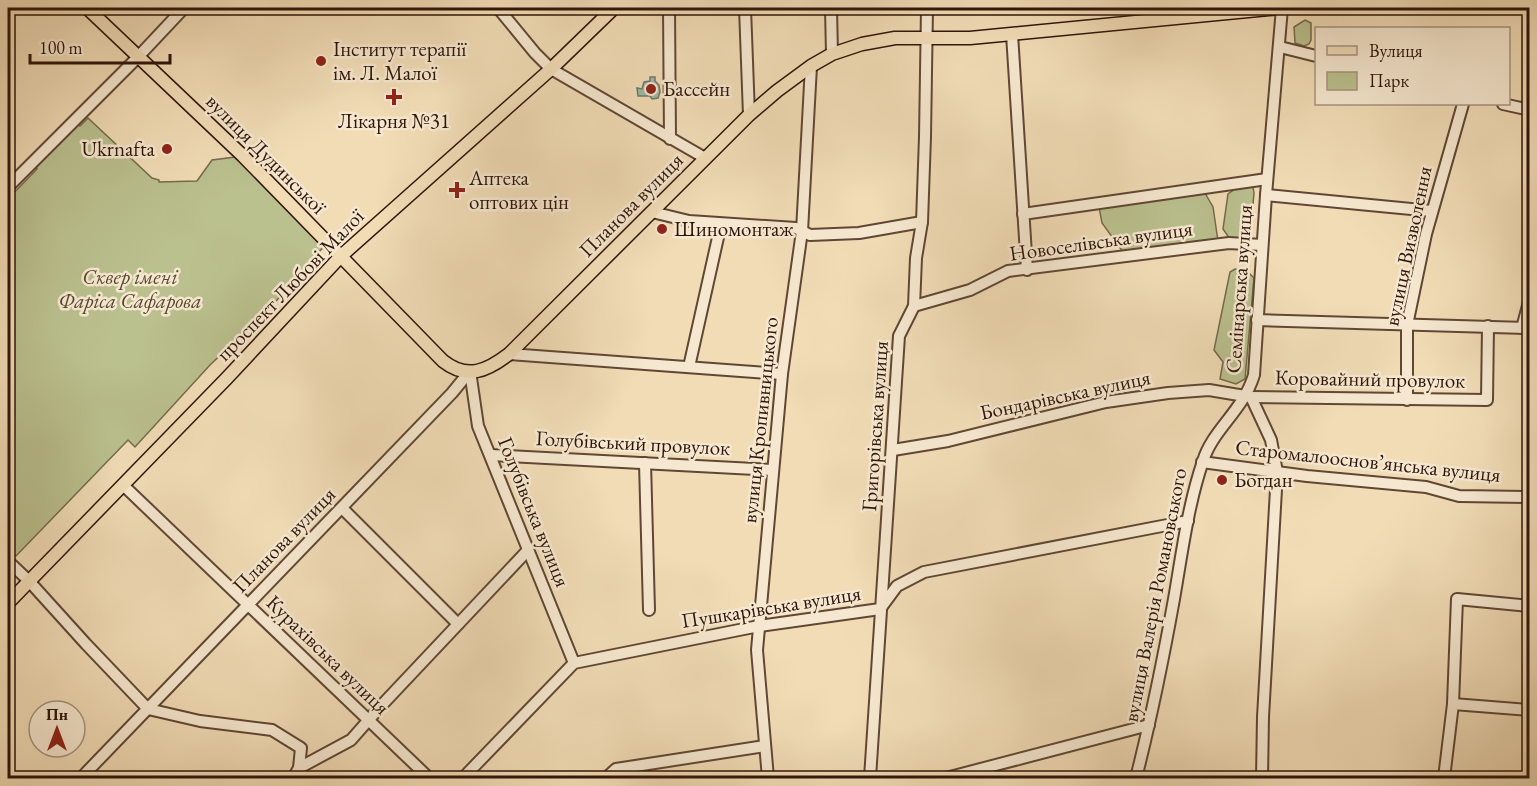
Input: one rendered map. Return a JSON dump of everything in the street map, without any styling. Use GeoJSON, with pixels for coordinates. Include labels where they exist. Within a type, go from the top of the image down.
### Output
{"type":"FeatureCollection","features":[{"type":"Feature","properties":{"kind":"main road","name":"вулиця Дудинської"},"geometry":{"type":"LineString","coordinates":[[87,8],[137,58],[243,156],[443,361],[453,369],[470,371]]}},
{"type":"Feature","properties":{"kind":"main road","name":"проспект Любові Малої"},"geometry":{"type":"LineString","coordinates":[[8,603],[226,379],[341,256],[550,69],[614,8]]}},
{"type":"Feature","properties":{"kind":"main road","name":"Планова вулиця"},"geometry":{"type":"LineString","coordinates":[[470,371],[486,368],[509,354],[749,115],[777,91],[832,54],[862,44],[895,38],[970,38],[1281,8]]}},
{"type":"Feature","properties":{"kind":"street"},"geometry":{"type":"LineString","coordinates":[[8,187],[184,8]]}},
{"type":"Feature","properties":{"kind":"street"},"geometry":{"type":"LineString","coordinates":[[498,8],[550,69],[705,158]]}},
{"type":"Feature","properties":{"kind":"street"},"geometry":{"type":"LineString","coordinates":[[669,8],[670,139]]}},
{"type":"Feature","properties":{"kind":"street"},"geometry":{"type":"LineString","coordinates":[[745,8],[749,115]]}},
{"type":"Feature","properties":{"kind":"street"},"geometry":{"type":"LineString","coordinates":[[831,8],[832,54]]}},
{"type":"Feature","properties":{"kind":"street","name":"Григорівська вулиця"},"geometry":{"type":"LineString","coordinates":[[870,778],[899,336],[914,306],[916,258],[922,222],[926,137],[927,8]]}},
{"type":"Feature","properties":{"kind":"street","name":"Семінарська вулиця"},"geometry":{"type":"LineString","coordinates":[[1262,778],[1263,717],[1277,472],[1271,440],[1249,397],[1254,375],[1267,179],[1280,47],[1281,8]]}},
{"type":"Feature","properties":{"kind":"street"},"geometry":{"type":"LineString","coordinates":[[1012,34],[1027,270]]}},
{"type":"Feature","properties":{"kind":"street"},"geometry":{"type":"LineString","coordinates":[[1280,47],[1315,56]]}},
{"type":"Feature","properties":{"kind":"street","name":"вулиця Кропивницького"},"geometry":{"type":"LineString","coordinates":[[768,778],[757,650],[782,374],[802,231],[812,66]]}},
{"type":"Feature","properties":{"kind":"street","name":"вулиця Визволення"},"geometry":{"type":"LineString","coordinates":[[1407,400],[1407,325],[1432,211],[1463,105]]}},
{"type":"Feature","properties":{"kind":"street"},"geometry":{"type":"LineString","coordinates":[[1510,105],[1529,107]]}},
{"type":"Feature","properties":{"kind":"street","name":"Новоселівська вулиця"},"geometry":{"type":"LineString","coordinates":[[1023,214],[1267,179]]}},
{"type":"Feature","properties":{"kind":"street"},"geometry":{"type":"LineString","coordinates":[[1266,195],[1432,211]]}},
{"type":"Feature","properties":{"kind":"street"},"geometry":{"type":"LineString","coordinates":[[652,212],[688,221],[796,228],[810,235],[859,233],[922,222]]}},
{"type":"Feature","properties":{"kind":"street"},"geometry":{"type":"LineString","coordinates":[[689,367],[721,224]]}},
{"type":"Feature","properties":{"kind":"street","name":"Новоселівська вулиця"},"geometry":{"type":"LineString","coordinates":[[914,306],[970,290],[1008,271],[1229,243],[1262,245]]}},
{"type":"Feature","properties":{"kind":"street"},"geometry":{"type":"LineString","coordinates":[[1257,320],[1526,328],[1530,298]]}},
{"type":"Feature","properties":{"kind":"street","name":"Коровайний провулок"},"geometry":{"type":"LineString","coordinates":[[1249,397],[1487,400],[1488,326]]}},
{"type":"Feature","properties":{"kind":"street"},"geometry":{"type":"LineString","coordinates":[[509,354],[782,374]]}},
{"type":"Feature","properties":{"kind":"street","name":"Голубівська вулиця"},"geometry":{"type":"LineString","coordinates":[[470,371],[478,426],[574,663]]}},
{"type":"Feature","properties":{"kind":"street","name":"Планова вулиця"},"geometry":{"type":"LineString","coordinates":[[81,778],[452,393],[470,371]]}},
{"type":"Feature","properties":{"kind":"street","name":"Бондарівська вулиця"},"geometry":{"type":"LineString","coordinates":[[892,450],[948,441],[1106,402],[1209,390],[1249,397]]}},
{"type":"Feature","properties":{"kind":"street","name":"вулиця Валерія Романовського"},"geometry":{"type":"LineString","coordinates":[[1137,778],[1165,650],[1188,521],[1202,462],[1210,445],[1249,397]]}},
{"type":"Feature","properties":{"kind":"street","name":"Голубівський провулок"},"geometry":{"type":"LineString","coordinates":[[491,455],[773,470]]}},
{"type":"Feature","properties":{"kind":"street","name":"Старомалооснов’янська вулиця"},"geometry":{"type":"LineString","coordinates":[[1202,462],[1307,477],[1426,487],[1459,496],[1530,497]]}},
{"type":"Feature","properties":{"kind":"street"},"geometry":{"type":"LineString","coordinates":[[645,463],[649,610]]}},
{"type":"Feature","properties":{"kind":"street","name":"Курахівська вулиця"},"geometry":{"type":"LineString","coordinates":[[123,485],[429,778]]}},
{"type":"Feature","properties":{"kind":"street"},"geometry":{"type":"LineString","coordinates":[[342,508],[458,624]]}},
{"type":"Feature","properties":{"kind":"street","name":"Пушкарівська вулиця"},"geometry":{"type":"LineString","coordinates":[[574,663],[759,626],[880,609],[897,586],[924,572],[1188,521]]}},
{"type":"Feature","properties":{"kind":"street"},"geometry":{"type":"LineString","coordinates":[[299,768],[351,740],[528,550]]}},
{"type":"Feature","properties":{"kind":"street"},"geometry":{"type":"LineString","coordinates":[[8,561],[30,581],[148,709],[200,721],[272,730],[301,748],[299,768],[293,778]]}},
{"type":"Feature","properties":{"kind":"street"},"geometry":{"type":"LineString","coordinates":[[1444,778],[1453,704],[1457,599],[1530,606]]}},
{"type":"Feature","properties":{"kind":"street"},"geometry":{"type":"LineString","coordinates":[[463,778],[574,663]]}},
{"type":"Feature","properties":{"kind":"street"},"geometry":{"type":"LineString","coordinates":[[1453,704],[1530,710]]}},
{"type":"Feature","properties":{"kind":"street"},"geometry":{"type":"LineString","coordinates":[[935,778],[946,778],[1149,725]]}},
{"type":"Feature","properties":{"kind":"street"},"geometry":{"type":"LineString","coordinates":[[606,778],[616,769],[765,746]]}},
{"type":"Feature","properties":{"kind":"green space"},"geometry":{"type":"Polygon","coordinates":[[[1305,20],[1311,23],[1311,40],[1304,46],[1295,43],[1294,27],[1305,20]]]}},
{"type":"Feature","properties":{"kind":"green space","name":"Сквер імені Фаріса Сафарова"},"geometry":{"type":"Polygon","coordinates":[[[88,118],[159,182],[197,181],[212,160],[243,156],[327,243],[270,308],[210,365],[135,447],[128,440],[16,556],[8,548],[8,199],[37,169],[35,166],[78,124],[80,126],[88,118]]]}},
{"type":"Feature","properties":{"kind":"green space"},"geometry":{"type":"Polygon","coordinates":[[[1238,187],[1253,187],[1254,193],[1250,237],[1241,240],[1230,239],[1223,229],[1228,194],[1238,187]]]}},
{"type":"Feature","properties":{"kind":"green space"},"geometry":{"type":"Polygon","coordinates":[[[1205,193],[1213,207],[1218,241],[1123,252],[1102,223],[1099,207],[1205,193]]]}},
{"type":"Feature","properties":{"kind":"green space"},"geometry":{"type":"Polygon","coordinates":[[[1235,269],[1247,271],[1254,278],[1245,379],[1236,384],[1220,379],[1223,362],[1214,350],[1230,272],[1235,269]]]}},
{"type":"Feature","properties":{"kind":"shaded area","name":"Бассейн"},"geometry":{"type":"Polygon","coordinates":[[[650,77],[655,77],[659,85],[658,98],[638,96],[637,88],[642,89],[644,82],[650,81],[650,77]]]}},
{"type":"Feature","properties":{"kind":"place","name":"Інститут терапії ім. Л. Малої"},"geometry":{"type":"Point","coordinates":[321,61]}},
{"type":"Feature","properties":{"kind":"place","name":"Бассейн"},"geometry":{"type":"Point","coordinates":[651,89]}},
{"type":"Feature","properties":{"kind":"place","name":"Лікарня №31"},"geometry":{"type":"Point","coordinates":[394,97]}},
{"type":"Feature","properties":{"kind":"place","name":"Ukrnafta"},"geometry":{"type":"Point","coordinates":[167,149]}},
{"type":"Feature","properties":{"kind":"place","name":"Аптека оптових цін"},"geometry":{"type":"Point","coordinates":[457,190]}},
{"type":"Feature","properties":{"kind":"place","name":"Шиномонтаж"},"geometry":{"type":"Point","coordinates":[662,229]}},
{"type":"Feature","properties":{"kind":"place","name":"Богдан"},"geometry":{"type":"Point","coordinates":[1222,480]}}]}
